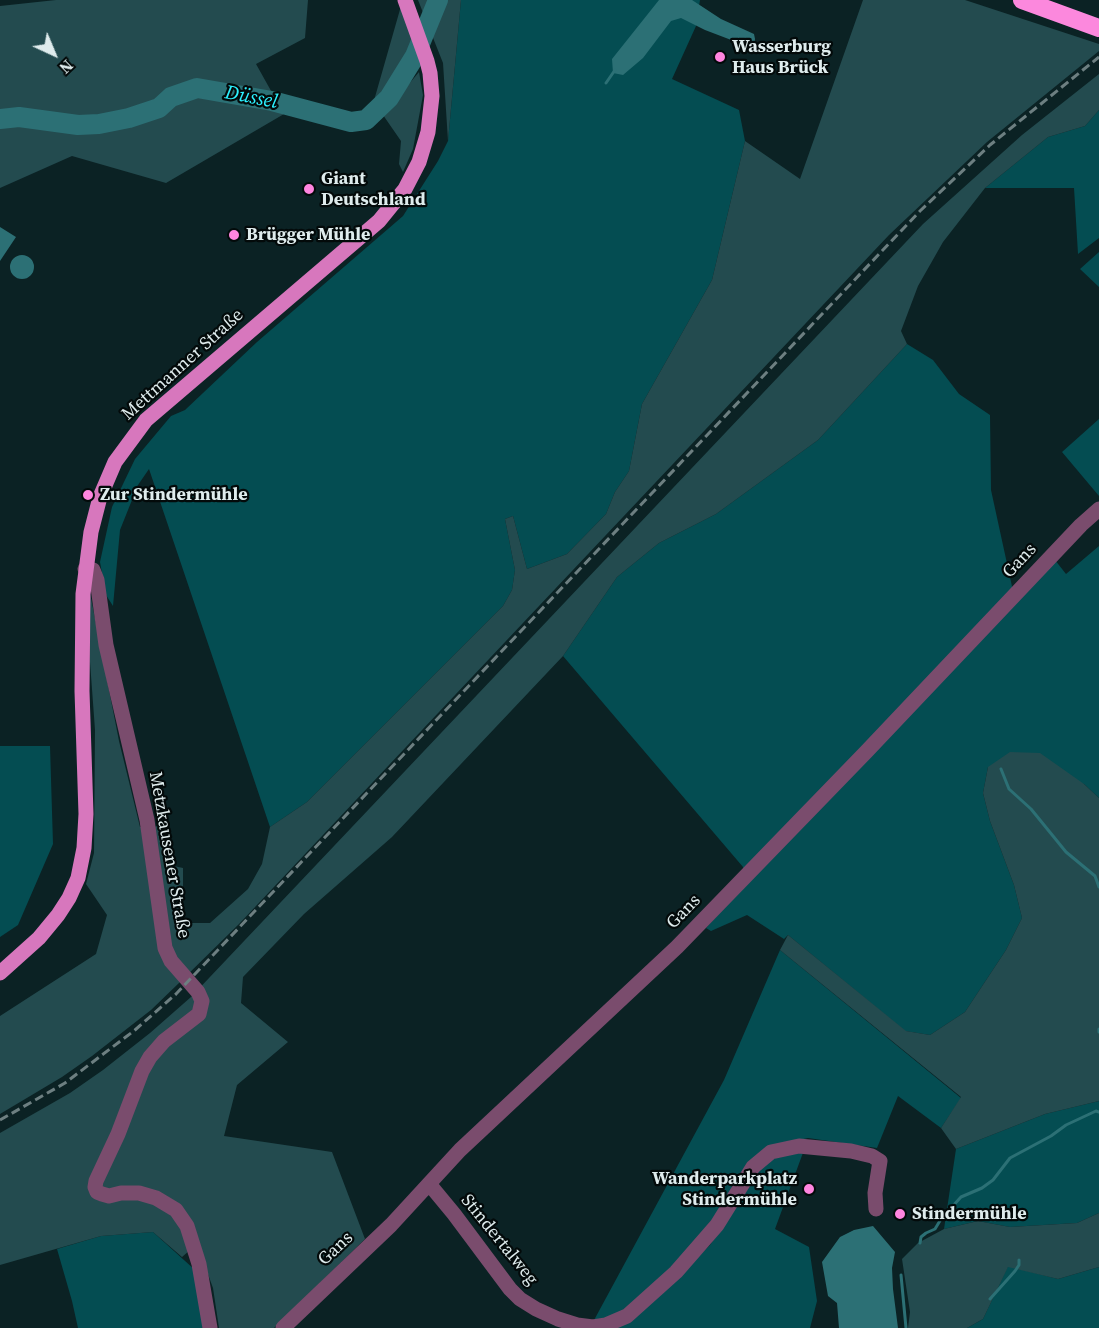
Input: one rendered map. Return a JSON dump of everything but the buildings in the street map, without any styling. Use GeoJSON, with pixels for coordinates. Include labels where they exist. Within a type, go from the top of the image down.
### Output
{"type":"FeatureCollection","features":[{"type":"Feature","properties":{"kind":"highway"},"geometry":{"type":"LineString","coordinates":[[1022,0],[1099,28]]}},
{"type":"Feature","properties":{"kind":"main road","name":"Mettmanner Straße"},"geometry":{"type":"LineString","coordinates":[[0,973],[39,938],[63,906],[78,878],[84,849],[86,814],[82,690],[86,569],[91,532],[100,497],[115,462],[146,420],[378,221],[405,189],[419,162],[428,132],[432,96],[427,61],[405,0]]}},
{"type":"Feature","properties":{"kind":"street","name":"Gans"},"geometry":{"type":"LineString","coordinates":[[283,1328],[391,1225],[460,1150],[677,947],[1099,508]]}},
{"type":"Feature","properties":{"kind":"street","name":"Metzkausener Straße"},"geometry":{"type":"LineString","coordinates":[[86,569],[93,570],[97,580],[106,645],[147,820],[165,948],[171,961],[198,992],[202,1001],[199,1014],[164,1041],[146,1064],[95,1187],[98,1192],[109,1196],[139,1193],[156,1198],[176,1210],[187,1226],[197,1256],[210,1328]]}},
{"type":"Feature","properties":{"kind":"street","name":"Stindertalweg"},"geometry":{"type":"LineString","coordinates":[[430,1185],[520,1299],[558,1319],[593,1327],[606,1325],[627,1316],[676,1272],[717,1225],[753,1167],[771,1152],[799,1146],[857,1152],[872,1156],[880,1161],[875,1193],[876,1209]]}},
{"type":"Feature","properties":{"kind":"shaded area"},"geometry":{"type":"Polygon","coordinates":[[[56,0],[308,0],[305,38],[256,64],[284,114],[166,183],[72,156],[0,188],[0,6],[56,0]]]}},
{"type":"Feature","properties":{"kind":"shaded area"},"geometry":{"type":"Polygon","coordinates":[[[418,0],[461,0],[448,141],[443,63],[418,0]]]}},
{"type":"Feature","properties":{"kind":"shaded area"},"geometry":{"type":"Polygon","coordinates":[[[461,0],[700,0],[696,26],[672,79],[739,110],[745,141],[712,280],[642,404],[629,471],[615,492],[606,514],[567,554],[527,569],[513,516],[505,519],[515,570],[512,590],[503,606],[307,802],[270,827],[149,469],[138,485],[120,530],[113,606],[106,595],[100,562],[112,507],[135,459],[171,416],[185,410],[257,342],[403,216],[448,141],[461,0]]]}},
{"type":"Feature","properties":{"kind":"shaded area"},"geometry":{"type":"Polygon","coordinates":[[[659,0],[692,0],[721,19],[754,34],[754,45],[747,46],[681,18],[671,21],[643,58],[623,75],[613,73],[612,59],[659,0]]]}},
{"type":"Feature","properties":{"kind":"shaded area"},"geometry":{"type":"Polygon","coordinates":[[[863,0],[965,0],[1099,44],[1099,51],[987,142],[889,235],[239,924],[179,983],[151,1010],[92,1056],[0,1114],[0,1016],[96,954],[107,915],[86,884],[94,853],[95,730],[90,662],[90,593],[119,741],[140,827],[165,826],[169,865],[183,868],[183,923],[210,923],[248,889],[262,864],[270,827],[307,802],[503,606],[512,590],[515,570],[505,519],[513,516],[527,569],[567,554],[606,514],[615,492],[629,471],[642,404],[712,280],[745,141],[800,179],[863,0]]]}},
{"type":"Feature","properties":{"kind":"shaded area"},"geometry":{"type":"Polygon","coordinates":[[[401,6],[415,45],[380,99],[373,104],[401,6]]]}},
{"type":"Feature","properties":{"kind":"shaded area"},"geometry":{"type":"Polygon","coordinates":[[[419,72],[423,95],[413,149],[403,172],[399,164],[401,141],[383,115],[419,72]]]}},
{"type":"Feature","properties":{"kind":"shaded area"},"geometry":{"type":"Polygon","coordinates":[[[1099,74],[1099,110],[1085,126],[1048,137],[985,188],[943,242],[918,286],[901,331],[907,344],[818,440],[716,514],[659,543],[617,577],[563,656],[392,837],[304,914],[243,977],[241,1003],[288,1042],[237,1085],[224,1136],[332,1152],[365,1239],[274,1328],[219,1328],[213,1288],[197,1244],[182,1257],[153,1232],[101,1236],[0,1265],[0,1133],[70,1093],[103,1070],[191,997],[923,224],[1022,135],[1099,74]]]}},
{"type":"Feature","properties":{"kind":"shaded area"},"geometry":{"type":"Polygon","coordinates":[[[1099,110],[1099,238],[1078,254],[1074,188],[985,188],[1048,137],[1085,126],[1099,110]]]}},
{"type":"Feature","properties":{"kind":"shaded area"},"geometry":{"type":"Polygon","coordinates":[[[0,227],[16,237],[0,261],[0,227]]]}},
{"type":"Feature","properties":{"kind":"shaded area"},"geometry":{"type":"Polygon","coordinates":[[[1099,252],[1099,287],[1080,269],[1099,252]]]}},
{"type":"Feature","properties":{"kind":"shaded area"},"geometry":{"type":"Polygon","coordinates":[[[17,255],[27,255],[34,262],[34,272],[27,279],[17,279],[10,272],[10,262],[17,255]]]}},
{"type":"Feature","properties":{"kind":"shaded area"},"geometry":{"type":"Polygon","coordinates":[[[907,344],[933,360],[959,394],[990,415],[991,490],[1013,591],[1055,560],[1066,574],[1099,546],[1099,798],[1084,784],[988,767],[983,793],[990,821],[1014,885],[1022,918],[1006,950],[965,1012],[930,1035],[905,1031],[788,935],[784,939],[747,915],[711,931],[706,928],[743,886],[743,867],[563,656],[617,577],[659,543],[716,514],[818,440],[907,344]]]}},
{"type":"Feature","properties":{"kind":"shaded area"},"geometry":{"type":"Polygon","coordinates":[[[1099,419],[1099,496],[1062,452],[1099,419]]]}},
{"type":"Feature","properties":{"kind":"shaded area"},"geometry":{"type":"Polygon","coordinates":[[[0,746],[50,746],[53,844],[18,925],[0,937],[0,746]]]}},
{"type":"Feature","properties":{"kind":"shaded area"},"geometry":{"type":"Polygon","coordinates":[[[1010,752],[1040,753],[1084,784],[1099,798],[1099,1101],[1045,1114],[956,1149],[941,1128],[961,1097],[780,950],[788,935],[906,1031],[930,1035],[965,1012],[1006,950],[1022,918],[1014,885],[990,821],[983,793],[988,767],[1010,752]]]}},
{"type":"Feature","properties":{"kind":"shaded area"},"geometry":{"type":"Polygon","coordinates":[[[780,950],[961,1098],[941,1128],[898,1096],[877,1148],[808,1138],[773,1146],[694,1246],[645,1296],[613,1318],[593,1322],[724,1080],[780,950]]]}},
{"type":"Feature","properties":{"kind":"shaded area"},"geometry":{"type":"Polygon","coordinates":[[[1099,1101],[1099,1213],[1077,1223],[1010,1227],[978,1221],[944,1229],[956,1149],[1045,1114],[1099,1101]]]}},
{"type":"Feature","properties":{"kind":"shaded area"},"geometry":{"type":"Polygon","coordinates":[[[804,1150],[775,1229],[809,1247],[817,1301],[810,1328],[615,1328],[656,1297],[710,1245],[742,1197],[757,1168],[770,1159],[804,1150]]]}},
{"type":"Feature","properties":{"kind":"shaded area"},"geometry":{"type":"Polygon","coordinates":[[[1099,1213],[1099,1267],[1058,1279],[1008,1267],[983,1319],[967,1328],[908,1328],[910,1312],[902,1259],[918,1243],[944,1229],[978,1221],[1010,1227],[1077,1223],[1099,1213]]]}},
{"type":"Feature","properties":{"kind":"shaded area"},"geometry":{"type":"Polygon","coordinates":[[[873,1226],[895,1252],[892,1268],[898,1328],[839,1328],[837,1303],[828,1296],[822,1262],[840,1237],[854,1230],[873,1226]]]}},
{"type":"Feature","properties":{"kind":"shaded area"},"geometry":{"type":"Polygon","coordinates":[[[153,1232],[195,1270],[203,1328],[78,1328],[57,1249],[101,1236],[153,1232]]]}},
{"type":"Feature","properties":{"kind":"shaded area"},"geometry":{"type":"Polygon","coordinates":[[[1008,1266],[1058,1279],[1099,1267],[1099,1328],[967,1328],[983,1319],[1008,1266]]]}},
{"type":"Feature","properties":{"kind":"waterway","name":"Düssel"},"geometry":{"type":"LineString","coordinates":[[0,119],[19,117],[78,125],[99,124],[129,118],[159,108],[171,97],[197,88],[272,101],[351,122],[366,120],[389,98],[415,56],[438,0]]}},
{"type":"Feature","properties":{"kind":"waterway"},"geometry":{"type":"LineString","coordinates":[[606,83],[615,70]]}},
{"type":"Feature","properties":{"kind":"waterway"},"geometry":{"type":"LineString","coordinates":[[1001,769],[1009,789],[1031,809],[1066,852],[1095,876],[1099,887]]}},
{"type":"Feature","properties":{"kind":"waterway"},"geometry":{"type":"LineString","coordinates":[[920,1243],[921,1237],[935,1229],[961,1197],[982,1188],[993,1180],[1010,1158],[1051,1136],[1066,1125],[1096,1111],[1099,1112]]}},
{"type":"Feature","properties":{"kind":"waterway"},"geometry":{"type":"LineString","coordinates":[[990,1299],[1015,1271],[1019,1260]]}},
{"type":"Feature","properties":{"kind":"waterway"},"geometry":{"type":"LineString","coordinates":[[901,1275],[906,1328]]}},
{"type":"Feature","properties":{"kind":"railway"},"geometry":{"type":"LineString","coordinates":[[0,1120],[65,1083],[135,1030],[176,994],[920,211],[990,145],[1099,57]]}},
{"type":"Feature","properties":{"kind":"place","name":"Wasserburg Haus Brück"},"geometry":{"type":"Point","coordinates":[720,57]}},
{"type":"Feature","properties":{"kind":"place","name":"Giant Deutschland"},"geometry":{"type":"Point","coordinates":[309,189]}},
{"type":"Feature","properties":{"kind":"place","name":"Brügger Mühle"},"geometry":{"type":"Point","coordinates":[234,235]}},
{"type":"Feature","properties":{"kind":"place","name":"Zur Stindermühle"},"geometry":{"type":"Point","coordinates":[88,495]}},
{"type":"Feature","properties":{"kind":"place","name":"Wanderparkplatz Stindermühle"},"geometry":{"type":"Point","coordinates":[809,1189]}},
{"type":"Feature","properties":{"kind":"place","name":"Stindermühle"},"geometry":{"type":"Point","coordinates":[900,1214]}}]}
